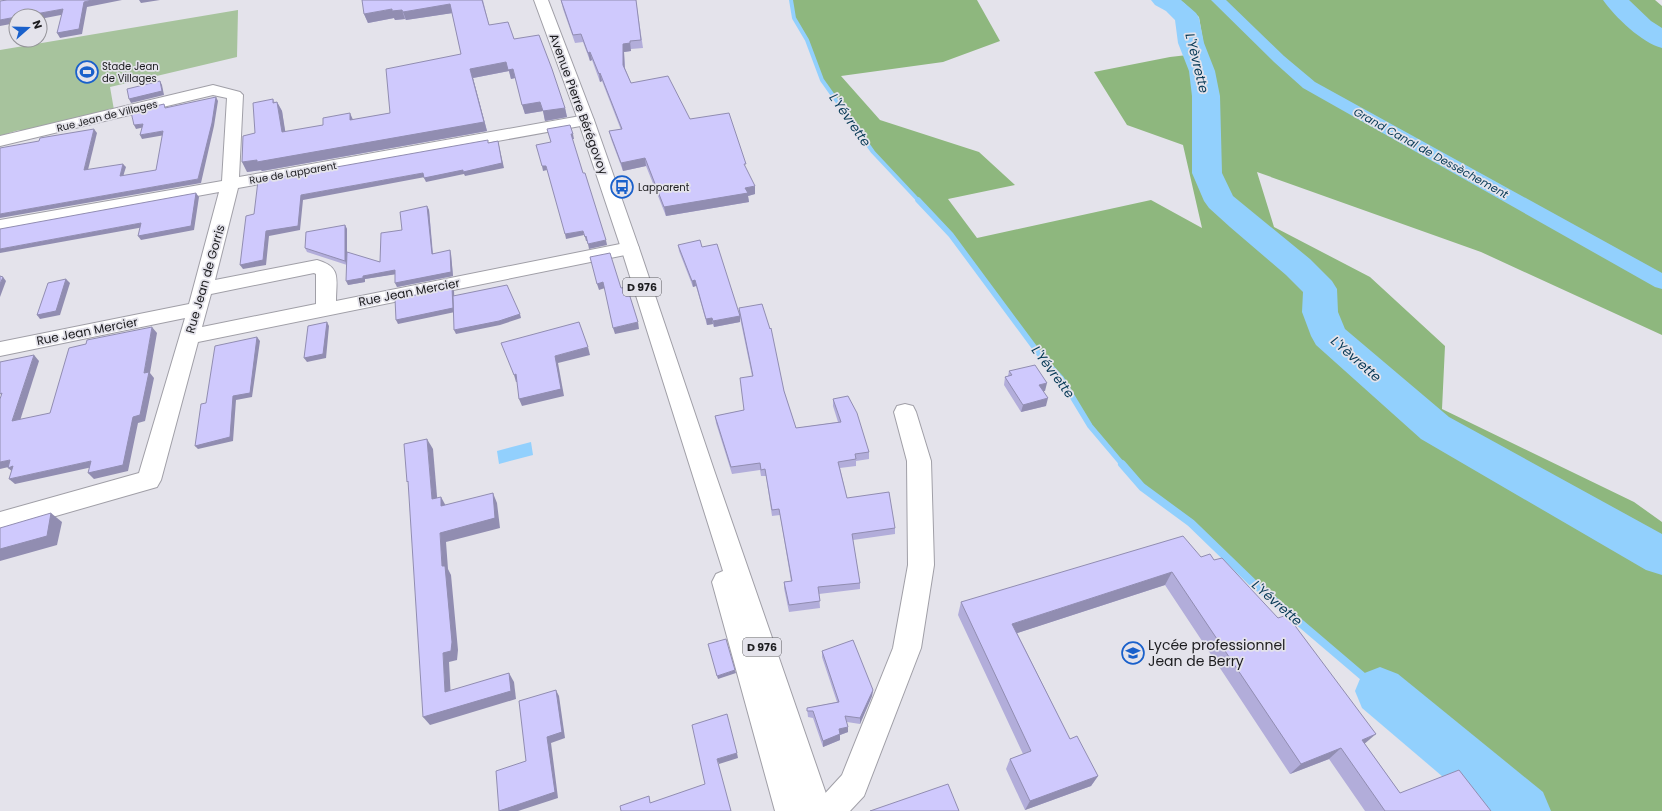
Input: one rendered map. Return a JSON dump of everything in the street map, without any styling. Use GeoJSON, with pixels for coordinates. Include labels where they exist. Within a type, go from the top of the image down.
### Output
{"type":"FeatureCollection","features":[{"type":"Feature","properties":{"kind":"street","name":"Avenue Pierre Bérégovoy"},"geometry":{"type":"LineString","coordinates":[[541,0],[586,120],[630,248],[706,483],[817,811]]}},
{"type":"Feature","properties":{"kind":"street","name":"Rue Jean de Villages"},"geometry":{"type":"LineString","coordinates":[[0,141],[213,90]]}},
{"type":"Feature","properties":{"kind":"street","name":"Rue Jean de Gorris"},"geometry":{"type":"LineString","coordinates":[[0,522],[149,480],[203,289],[230,184],[235,95],[213,90]]}},
{"type":"Feature","properties":{"kind":"street","name":"Rue de Lapparent"},"geometry":{"type":"LineString","coordinates":[[0,226],[586,120]]}},
{"type":"Feature","properties":{"kind":"street","name":"Rue Jean Mercier"},"geometry":{"type":"LineString","coordinates":[[189,337],[630,248]]}},
{"type":"Feature","properties":{"kind":"street"},"geometry":{"type":"LineString","coordinates":[[203,289],[317,266],[326,271],[326,309]]}},
{"type":"Feature","properties":{"kind":"street","name":"Rue Jean Mercier"},"geometry":{"type":"LineString","coordinates":[[0,349],[197,309]]}},
{"type":"Feature","properties":{"kind":"street"},"geometry":{"type":"LineString","coordinates":[[830,811],[853,785],[907,648],[921,565],[919,461],[905,412]]}},
{"type":"Feature","properties":{"kind":"street","name":"Avenue Pierre Bérégovoy"},"geometry":{"type":"LineString","coordinates":[[706,483],[716,549],[790,811]]}},
{"type":"Feature","properties":{"kind":"green space"},"geometry":{"type":"Polygon","coordinates":[[[791,0],[977,0],[1000,41],[943,62],[841,76],[880,120],[979,152],[1015,185],[948,199],[977,238],[1151,200],[1202,228],[1183,145],[1127,125],[1094,72],[1170,57],[1205,53],[1199,17],[1184,3],[1177,0],[1655,0],[1662,6],[1662,335],[1481,252],[1257,172],[1274,227],[1370,277],[1445,346],[1442,409],[1634,502],[1662,522],[1662,811],[1524,811],[1252,582],[1191,523],[1142,487],[1090,426],[1061,378],[1040,355],[951,235],[873,152],[822,80],[807,40],[794,18],[791,0]]]}},
{"type":"Feature","properties":{"kind":"green space","name":"Stade Jean de Villages"},"geometry":{"type":"Polygon","coordinates":[[[238,10],[237,57],[110,87],[114,110],[26,131],[16,131],[0,136],[0,50],[12,48],[48,48],[48,42],[238,10]]]}},
{"type":"Feature","properties":{"kind":"water"},"geometry":{"type":"Polygon","coordinates":[[[531,442],[533,455],[499,464],[497,451],[531,442]]]}},
{"type":"Feature","properties":{"kind":"building"},"geometry":{"type":"Polygon","coordinates":[[[92,0],[84,2],[79,29],[57,33],[63,9],[48,12],[48,8],[8,8],[8,18],[0,20],[0,1],[92,0]]]}},
{"type":"Feature","properties":{"kind":"building"},"geometry":{"type":"Polygon","coordinates":[[[362,0],[482,0],[489,25],[508,22],[514,39],[539,35],[565,108],[543,111],[540,102],[522,105],[513,69],[508,70],[506,62],[470,69],[484,122],[257,162],[257,160],[242,162],[243,136],[255,133],[253,103],[273,99],[273,103],[277,102],[282,132],[323,125],[323,118],[350,113],[350,120],[390,113],[386,69],[461,54],[450,4],[403,12],[402,10],[392,11],[392,9],[364,14],[362,0]]]}},
{"type":"Feature","properties":{"kind":"building"},"geometry":{"type":"Polygon","coordinates":[[[561,0],[636,0],[641,40],[630,41],[630,43],[623,44],[623,65],[631,83],[668,76],[690,119],[729,113],[746,164],[744,164],[755,186],[745,188],[748,193],[664,207],[645,158],[621,163],[609,131],[622,129],[600,73],[599,74],[590,52],[588,53],[581,34],[573,35],[561,0]]]}},
{"type":"Feature","properties":{"kind":"building"},"geometry":{"type":"Polygon","coordinates":[[[160,81],[162,91],[129,99],[127,89],[160,81]]]}},
{"type":"Feature","properties":{"kind":"building"},"geometry":{"type":"Polygon","coordinates":[[[216,97],[212,123],[198,179],[0,214],[0,148],[39,141],[40,138],[94,129],[84,170],[123,164],[120,176],[156,170],[163,131],[140,135],[143,124],[134,125],[131,112],[164,104],[165,108],[216,97]]]}},
{"type":"Feature","properties":{"kind":"building"},"geometry":{"type":"Polygon","coordinates":[[[570,125],[573,134],[571,134],[583,173],[585,173],[606,240],[588,244],[583,231],[565,234],[546,166],[542,166],[536,145],[551,142],[547,129],[570,125]]]}},
{"type":"Feature","properties":{"kind":"building"},"geometry":{"type":"Polygon","coordinates":[[[488,140],[488,143],[498,141],[502,163],[463,172],[463,170],[424,178],[423,173],[301,195],[298,226],[266,231],[263,260],[240,265],[246,216],[254,214],[258,181],[488,140]]]}},
{"type":"Feature","properties":{"kind":"building"},"geometry":{"type":"Polygon","coordinates":[[[196,193],[191,226],[138,236],[141,223],[0,249],[0,229],[196,193]]]}},
{"type":"Feature","properties":{"kind":"building"},"geometry":{"type":"Polygon","coordinates":[[[427,206],[432,254],[450,250],[451,272],[395,283],[395,270],[346,281],[347,252],[380,262],[381,233],[402,230],[400,212],[427,206]]]}},
{"type":"Feature","properties":{"kind":"building"},"geometry":{"type":"Polygon","coordinates":[[[345,225],[345,261],[305,248],[306,232],[345,225]]]}},
{"type":"Feature","properties":{"kind":"building"},"geometry":{"type":"Polygon","coordinates":[[[700,240],[702,247],[717,244],[740,316],[713,321],[712,318],[706,319],[695,280],[692,281],[678,245],[700,240]]]}},
{"type":"Feature","properties":{"kind":"building"},"geometry":{"type":"Polygon","coordinates":[[[610,253],[621,288],[627,287],[638,322],[613,328],[603,282],[597,284],[590,257],[610,253]]]}},
{"type":"Feature","properties":{"kind":"building"},"geometry":{"type":"Polygon","coordinates":[[[0,276],[3,277],[0,284],[0,276]]]}},
{"type":"Feature","properties":{"kind":"building"},"geometry":{"type":"Polygon","coordinates":[[[66,279],[56,311],[37,315],[48,283],[66,279]]]}},
{"type":"Feature","properties":{"kind":"building"},"geometry":{"type":"Polygon","coordinates":[[[507,285],[520,314],[499,321],[454,330],[453,296],[507,285]]]}},
{"type":"Feature","properties":{"kind":"building"},"geometry":{"type":"Polygon","coordinates":[[[452,288],[453,308],[396,320],[395,299],[452,288]]]}},
{"type":"Feature","properties":{"kind":"building"},"geometry":{"type":"Polygon","coordinates":[[[762,304],[770,329],[771,328],[784,391],[796,428],[841,422],[833,399],[848,396],[857,413],[869,452],[855,454],[856,459],[838,462],[847,498],[889,492],[895,528],[852,534],[860,583],[818,587],[820,601],[789,605],[784,582],[792,581],[779,509],[772,510],[765,469],[761,470],[760,463],[731,467],[715,416],[744,410],[740,378],[753,376],[739,308],[762,304]]]}},
{"type":"Feature","properties":{"kind":"building"},"geometry":{"type":"Polygon","coordinates":[[[327,322],[323,354],[304,358],[308,326],[327,322]]]}},
{"type":"Feature","properties":{"kind":"building"},"geometry":{"type":"Polygon","coordinates":[[[579,322],[588,347],[555,356],[561,389],[519,399],[516,374],[514,375],[501,343],[579,322]]]}},
{"type":"Feature","properties":{"kind":"building"},"geometry":{"type":"Polygon","coordinates":[[[152,327],[144,373],[149,372],[140,415],[133,417],[123,465],[88,473],[91,461],[9,479],[13,466],[8,468],[10,460],[0,462],[0,399],[2,393],[0,394],[0,362],[34,355],[12,421],[50,413],[69,348],[86,344],[87,340],[152,327]]]}},
{"type":"Feature","properties":{"kind":"building"},"geometry":{"type":"Polygon","coordinates":[[[257,337],[250,393],[233,396],[230,437],[195,446],[201,404],[206,403],[215,346],[257,337]]]}},
{"type":"Feature","properties":{"kind":"building"},"geometry":{"type":"Polygon","coordinates":[[[1035,365],[1047,383],[1039,385],[1048,398],[1023,405],[1005,377],[1012,375],[1009,371],[1035,365]]]}},
{"type":"Feature","properties":{"kind":"building"},"geometry":{"type":"Polygon","coordinates":[[[427,439],[432,499],[441,497],[441,506],[493,493],[495,518],[440,533],[442,566],[445,566],[452,642],[451,651],[443,653],[445,692],[509,673],[511,691],[423,717],[408,481],[407,482],[404,444],[427,439]]]}},
{"type":"Feature","properties":{"kind":"building"},"geometry":{"type":"Polygon","coordinates":[[[51,513],[47,536],[0,549],[0,528],[51,513]]]}},
{"type":"Feature","properties":{"kind":"building"},"geometry":{"type":"Polygon","coordinates":[[[1183,536],[1201,557],[1210,554],[1214,560],[1222,558],[1278,618],[1287,615],[1376,734],[1362,740],[1400,793],[1459,770],[1491,811],[1385,811],[1341,748],[1301,764],[1172,572],[1012,624],[1070,739],[1077,736],[1098,776],[1030,801],[1010,759],[1031,751],[961,602],[1183,536]]]}},
{"type":"Feature","properties":{"kind":"building"},"geometry":{"type":"Polygon","coordinates":[[[726,639],[735,670],[717,676],[708,644],[726,639]]]}},
{"type":"Feature","properties":{"kind":"building"},"geometry":{"type":"Polygon","coordinates":[[[853,640],[873,690],[860,718],[845,716],[848,727],[839,729],[840,734],[823,741],[813,711],[807,711],[807,708],[839,702],[822,651],[853,640]]]}},
{"type":"Feature","properties":{"kind":"building"},"geometry":{"type":"Polygon","coordinates":[[[556,690],[562,732],[547,737],[555,792],[499,811],[496,771],[526,761],[519,701],[556,690]]]}},
{"type":"Feature","properties":{"kind":"building"},"geometry":{"type":"Polygon","coordinates":[[[727,714],[737,753],[717,759],[731,811],[621,811],[620,806],[649,796],[650,803],[705,784],[692,725],[727,714]]]}},
{"type":"Feature","properties":{"kind":"building"},"geometry":{"type":"Polygon","coordinates":[[[948,784],[959,811],[870,811],[948,784]]]}},
{"type":"Feature","properties":{"kind":"waterway","name":"L'Yévrette"},"geometry":{"type":"LineString","coordinates":[[791,0],[794,18],[807,40],[822,80],[873,152],[919,201]]}},
{"type":"Feature","properties":{"kind":"waterway","name":"L'Yèvrette"},"geometry":{"type":"LineString","coordinates":[[1163,0],[1174,6],[1187,18],[1191,43],[1202,71],[1206,96],[1207,173],[1220,201],[1298,267],[1320,289],[1320,312],[1329,336],[1435,428],[1662,556]]}},
{"type":"Feature","properties":{"kind":"waterway","name":"Grand Canal de Dessèchement"},"geometry":{"type":"LineString","coordinates":[[1218,0],[1279,59],[1309,85],[1662,282]]}},
{"type":"Feature","properties":{"kind":"waterway"},"geometry":{"type":"LineString","coordinates":[[1615,0],[1642,26],[1662,40]]}},
{"type":"Feature","properties":{"kind":"waterway","name":"L'Yévrette"},"geometry":{"type":"LineString","coordinates":[[918,200],[951,235],[1040,355],[1061,378],[1090,426],[1123,465]]}},
{"type":"Feature","properties":{"kind":"waterway","name":"L'Yévrette"},"geometry":{"type":"LineString","coordinates":[[1122,464],[1142,487],[1191,523],[1252,582],[1380,691]]}},
{"type":"Feature","properties":{"kind":"waterway"},"geometry":{"type":"LineString","coordinates":[[1380,691],[1524,811]]}},
{"type":"Feature","properties":{"kind":"place","name":"Stade Jean de Villages"},"geometry":{"type":"Point","coordinates":[87,72]}},
{"type":"Feature","properties":{"kind":"place","name":"Lapparent"},"geometry":{"type":"Point","coordinates":[622,187]}},
{"type":"Feature","properties":{"kind":"place","name":"Lycée professionnel Jean de Berry"},"geometry":{"type":"Point","coordinates":[1133,653]}}]}
